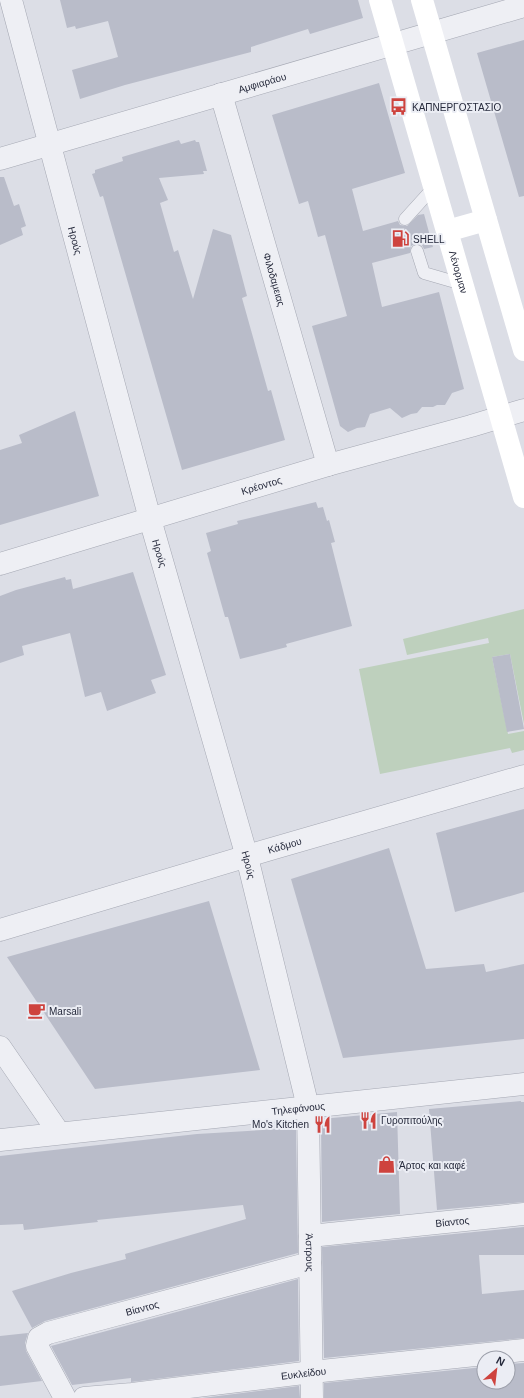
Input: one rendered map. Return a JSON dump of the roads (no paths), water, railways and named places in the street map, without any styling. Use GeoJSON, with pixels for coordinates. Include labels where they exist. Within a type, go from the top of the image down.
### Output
{"type":"FeatureCollection","features":[{"type":"Feature","properties":{"kind":"main road","name":"Λένορμαν"},"geometry":{"type":"LineString","coordinates":[[380,0],[524,497]]}},
{"type":"Feature","properties":{"kind":"main road"},"geometry":{"type":"LineString","coordinates":[[422,0],[524,350]]}},
{"type":"Feature","properties":{"kind":"main road"},"geometry":{"type":"LineString","coordinates":[[447,231],[486,220]]}},
{"type":"Feature","properties":{"kind":"street","name":"Ηρούς"},"geometry":{"type":"LineString","coordinates":[[11,0],[150,518],[247,856],[308,1107]]}},
{"type":"Feature","properties":{"kind":"street","name":"Αμφιαράου"},"geometry":{"type":"LineString","coordinates":[[0,159],[524,6]]}},
{"type":"Feature","properties":{"kind":"street","name":"Φιλοδαμειας"},"geometry":{"type":"LineString","coordinates":[[221,94],[328,465]]}},
{"type":"Feature","properties":{"kind":"street","name":"Κρέοντος"},"geometry":{"type":"LineString","coordinates":[[0,564],[328,465],[524,410]]}},
{"type":"Feature","properties":{"kind":"street","name":"Κάδμου"},"geometry":{"type":"LineString","coordinates":[[0,930],[247,856],[524,776]]}},
{"type":"Feature","properties":{"kind":"street"},"geometry":{"type":"LineString","coordinates":[[0,1047],[59,1133]]}},
{"type":"Feature","properties":{"kind":"street","name":"Τηλεφάνους"},"geometry":{"type":"LineString","coordinates":[[0,1140],[524,1084]]}},
{"type":"Feature","properties":{"kind":"street","name":"Άστρους"},"geometry":{"type":"LineString","coordinates":[[308,1107],[312,1398]]}},
{"type":"Feature","properties":{"kind":"street","name":"Βίαντος"},"geometry":{"type":"LineString","coordinates":[[310,1236],[524,1214]]}},
{"type":"Feature","properties":{"kind":"street","name":"Βίαντος"},"geometry":{"type":"LineString","coordinates":[[65,1398],[37,1346],[39,1338],[48,1333],[310,1263]]}},
{"type":"Feature","properties":{"kind":"street","name":"Ευκλείδου"},"geometry":{"type":"LineString","coordinates":[[84,1398],[132,1394],[312,1372],[524,1350]]}},
{"type":"Feature","properties":{"kind":"lane"},"geometry":{"type":"LineString","coordinates":[[405,219],[434,187]]}},
{"type":"Feature","properties":{"kind":"lane"},"geometry":{"type":"LineString","coordinates":[[417,251],[424,273],[462,284]]}},
{"type":"Feature","properties":{"kind":"place","name":"ΚΑΠΝΕΡΓΟΣΤΑΣΙΟ"},"geometry":{"type":"Point","coordinates":[399,107]}},
{"type":"Feature","properties":{"kind":"place","name":"SHELL"},"geometry":{"type":"Point","coordinates":[400,239]}},
{"type":"Feature","properties":{"kind":"place","name":"Marsali"},"geometry":{"type":"Point","coordinates":[36,1011]}},
{"type":"Feature","properties":{"kind":"place","name":"Γυροπιτούλης"},"geometry":{"type":"Point","coordinates":[368,1120]}},
{"type":"Feature","properties":{"kind":"place","name":"Mo's Kitchen"},"geometry":{"type":"Point","coordinates":[322,1124]}},
{"type":"Feature","properties":{"kind":"place","name":"Άρτος και καφέ"},"geometry":{"type":"Point","coordinates":[386,1165]}}]}
